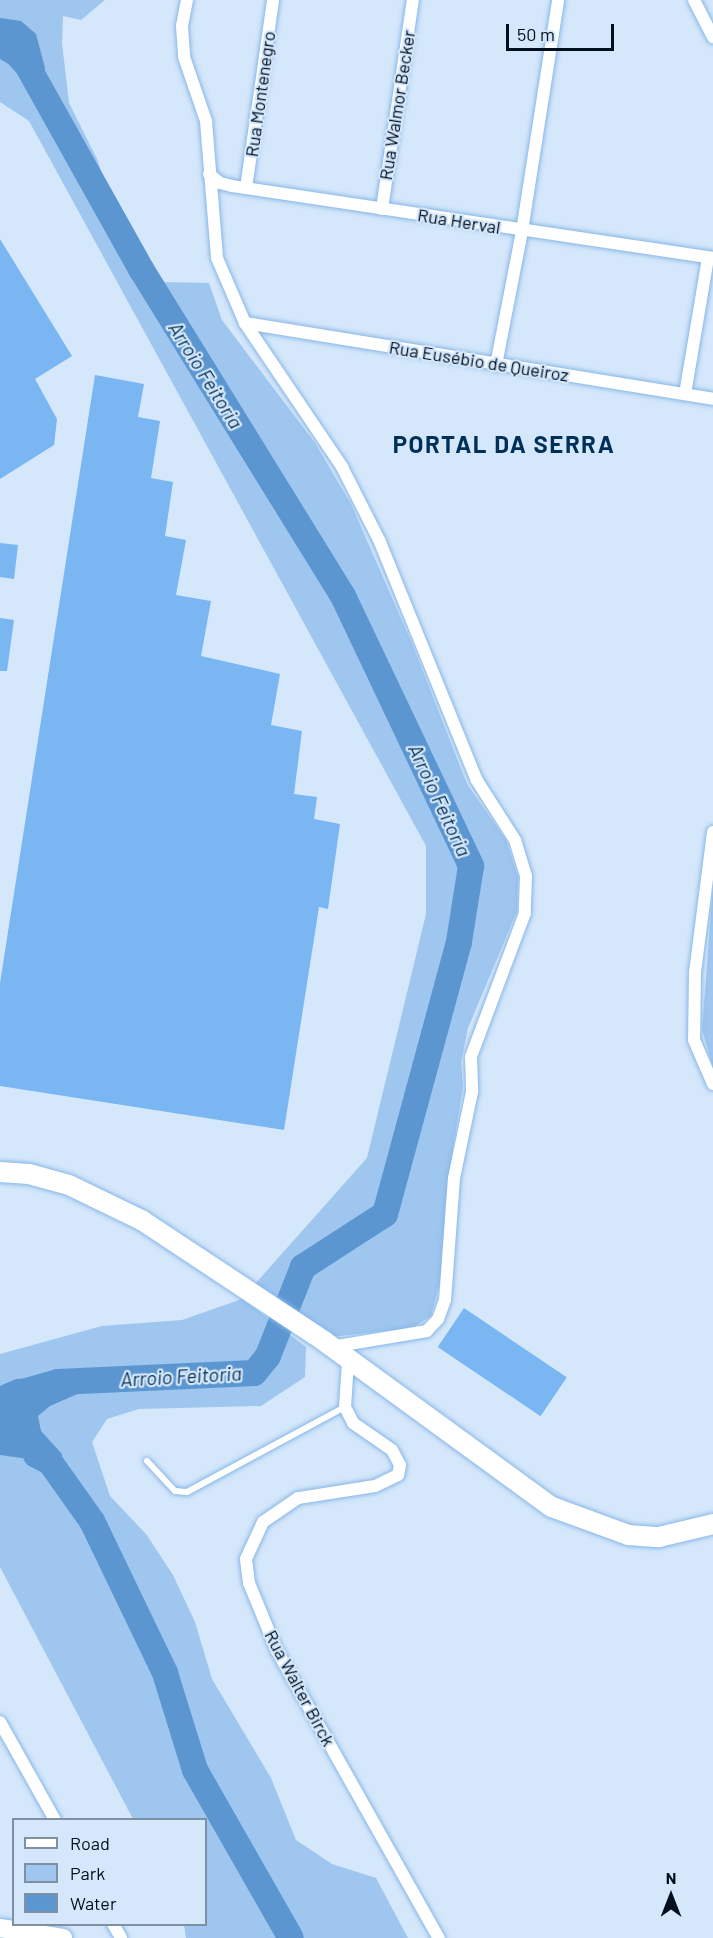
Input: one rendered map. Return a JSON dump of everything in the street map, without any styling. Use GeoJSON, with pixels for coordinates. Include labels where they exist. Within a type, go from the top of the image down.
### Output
{"type":"FeatureCollection","features":[{"type":"Feature","properties":{"kind":"main road"},"geometry":{"type":"LineString","coordinates":[[0,1172],[29,1174],[69,1185],[143,1221],[328,1344],[348,1362],[552,1507],[628,1535],[659,1537],[713,1524]]}},
{"type":"Feature","properties":{"kind":"main road"},"geometry":{"type":"LineString","coordinates":[[0,1928],[63,1938]]}},
{"type":"Feature","properties":{"kind":"street"},"geometry":{"type":"LineString","coordinates":[[187,0],[182,26],[184,57],[206,121],[217,258],[245,323],[342,467],[380,542],[476,779],[515,840],[526,876],[525,913],[471,1057],[471,1092],[454,1178],[445,1300],[438,1319],[428,1330],[328,1344]]}},
{"type":"Feature","properties":{"kind":"street","name":"Rua Montenegro"},"geometry":{"type":"LineString","coordinates":[[246,188],[273,0]]}},
{"type":"Feature","properties":{"kind":"street","name":"Rua Walmor Becker"},"geometry":{"type":"LineString","coordinates":[[382,209],[413,0]]}},
{"type":"Feature","properties":{"kind":"street"},"geometry":{"type":"LineString","coordinates":[[495,365],[522,231],[558,0]]}},
{"type":"Feature","properties":{"kind":"street"},"geometry":{"type":"LineString","coordinates":[[694,0],[713,37]]}},
{"type":"Feature","properties":{"kind":"street","name":"Rua Herval"},"geometry":{"type":"LineString","coordinates":[[209,174],[220,183],[246,188],[711,258]]}},
{"type":"Feature","properties":{"kind":"street"},"geometry":{"type":"LineString","coordinates":[[685,394],[711,258]]}},
{"type":"Feature","properties":{"kind":"street","name":"Rua Eusébio de Queiroz"},"geometry":{"type":"LineString","coordinates":[[245,323],[713,399]]}},
{"type":"Feature","properties":{"kind":"street"},"geometry":{"type":"LineString","coordinates":[[713,832],[695,972],[694,1040],[713,1084]]}},
{"type":"Feature","properties":{"kind":"street"},"geometry":{"type":"LineString","coordinates":[[345,1407],[348,1362]]}},
{"type":"Feature","properties":{"kind":"street","name":"Rua Walter Birck"},"geometry":{"type":"LineString","coordinates":[[345,1407],[353,1423],[392,1450],[400,1465],[398,1475],[375,1486],[298,1498],[262,1522],[246,1558],[249,1583],[277,1651],[439,1938]]}},
{"type":"Feature","properties":{"kind":"street"},"geometry":{"type":"LineString","coordinates":[[0,1722],[54,1818]]}},
{"type":"Feature","properties":{"kind":"lane"},"geometry":{"type":"LineString","coordinates":[[147,1461],[175,1491],[187,1492],[345,1407]]}},
{"type":"Feature","properties":{"kind":"green space"},"geometry":{"type":"Polygon","coordinates":[[[0,0],[105,0],[81,20],[63,16],[62,43],[69,103],[97,159],[113,204],[148,269],[161,282],[209,283],[222,320],[315,443],[351,504],[413,646],[467,784],[506,840],[518,877],[517,911],[468,1028],[461,1062],[463,1087],[447,1185],[440,1282],[431,1316],[412,1328],[330,1337],[255,1284],[367,1158],[426,914],[426,846],[29,121],[0,102],[0,0]]]}},
{"type":"Feature","properties":{"kind":"green space"},"geometry":{"type":"Polygon","coordinates":[[[713,886],[713,1067],[702,1030],[713,886]]]}},
{"type":"Feature","properties":{"kind":"green space"},"geometry":{"type":"Polygon","coordinates":[[[242,1299],[306,1347],[305,1377],[261,1406],[139,1409],[107,1419],[92,1442],[110,1496],[146,1534],[173,1575],[195,1622],[212,1679],[271,1778],[296,1840],[332,1864],[376,1878],[408,1938],[186,1938],[184,1926],[207,1926],[207,1818],[132,1818],[0,1567],[0,1354],[102,1326],[182,1320],[242,1299]]]}},
{"type":"Feature","properties":{"kind":"water"},"geometry":{"type":"Polygon","coordinates":[[[0,18],[21,21],[36,34],[45,68],[44,95],[33,93],[15,68],[0,59],[0,18]]]}},
{"type":"Feature","properties":{"kind":"water"},"geometry":{"type":"Polygon","coordinates":[[[47,1377],[84,1381],[91,1388],[50,1406],[38,1416],[41,1431],[62,1454],[60,1478],[50,1462],[0,1455],[0,1386],[16,1379],[47,1377]]]}},
{"type":"Feature","properties":{"kind":"building"},"geometry":{"type":"Polygon","coordinates":[[[0,239],[72,356],[35,379],[57,419],[54,445],[0,479],[0,239]]]}},
{"type":"Feature","properties":{"kind":"building"},"geometry":{"type":"Polygon","coordinates":[[[95,375],[144,384],[138,417],[160,421],[151,478],[173,482],[165,536],[186,540],[176,595],[211,601],[201,656],[280,674],[271,725],[302,731],[294,794],[317,797],[314,819],[340,824],[328,909],[319,907],[284,1130],[0,1086],[0,983],[95,375]]]}},
{"type":"Feature","properties":{"kind":"building"},"geometry":{"type":"Polygon","coordinates":[[[0,543],[18,545],[14,579],[0,577],[0,543]]]}},
{"type":"Feature","properties":{"kind":"building"},"geometry":{"type":"Polygon","coordinates":[[[0,618],[14,620],[7,671],[0,671],[0,618]]]}},
{"type":"Feature","properties":{"kind":"building"},"geometry":{"type":"Polygon","coordinates":[[[464,1308],[567,1377],[541,1416],[438,1347],[464,1308]]]}},
{"type":"Feature","properties":{"kind":"waterway","name":"Arroio Feitoria"},"geometry":{"type":"LineString","coordinates":[[0,41],[8,44],[27,65],[141,269],[343,596],[471,866],[459,942],[385,1214],[303,1267],[268,1356],[254,1373],[58,1382],[19,1393],[0,1420]]}},
{"type":"Feature","properties":{"kind":"waterway","name":"Arroio Feitoria"},"geometry":{"type":"LineString","coordinates":[[36,1455],[50,1462],[92,1521],[165,1673],[195,1770],[291,1938]]}},
{"type":"Feature","properties":{"kind":"district","name":"PORTAL DA SERRA"},"geometry":{"type":"Point","coordinates":[504,444]}}]}
